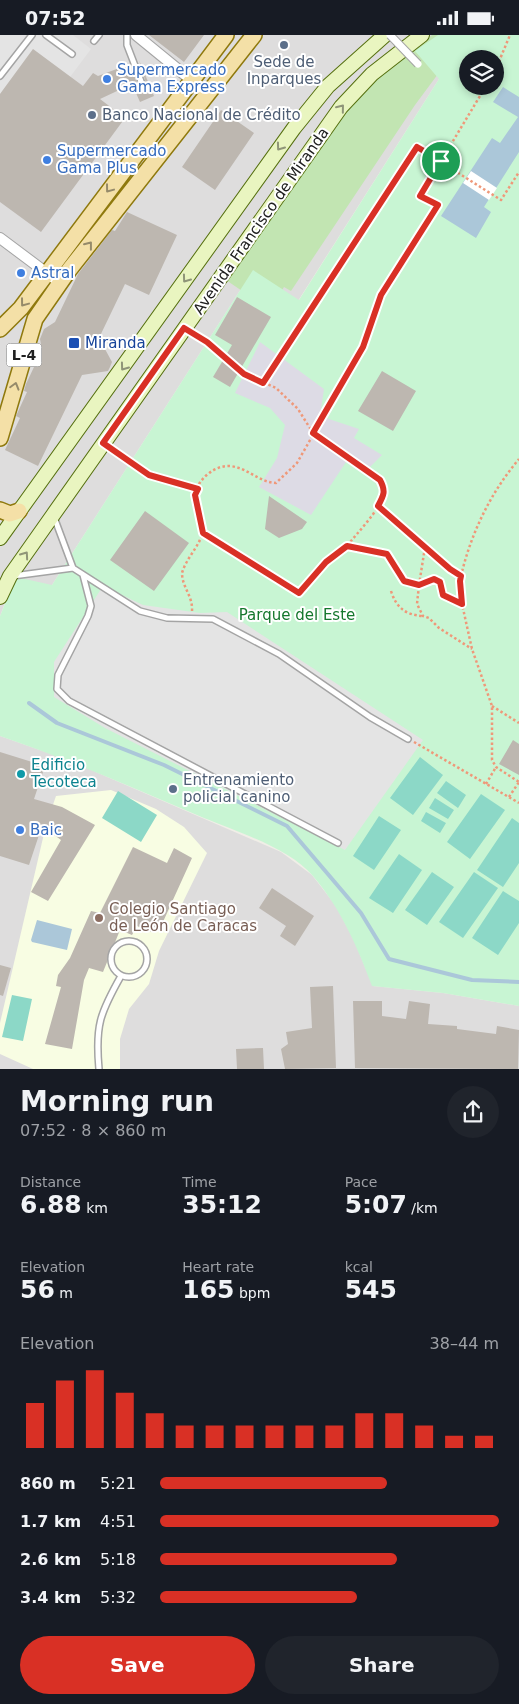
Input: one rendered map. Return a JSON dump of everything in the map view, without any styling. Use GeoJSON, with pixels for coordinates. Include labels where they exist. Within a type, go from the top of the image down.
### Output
{"type":"FeatureCollection","features":[{"type":"Feature","properties":{"kind":"main road","name":"L-4"},"geometry":{"type":"LineString","coordinates":[[0,329],[21,308],[191,79],[226,35]]}},
{"type":"Feature","properties":{"kind":"main road","name":"L-4"},"geometry":{"type":"LineString","coordinates":[[1,435],[35,319],[60,283],[254,35]]}},
{"type":"Feature","properties":{"kind":"main road","name":"Avenida Francisco de Miranda"},"geometry":{"type":"LineString","coordinates":[[0,538],[294,127],[328,85],[385,35]]}},
{"type":"Feature","properties":{"kind":"main road","name":"Avenida Francisco de Miranda"},"geometry":{"type":"LineString","coordinates":[[0,597],[10,576],[341,107],[372,74],[422,35]]}},
{"type":"Feature","properties":{"kind":"main road","name":"L-4"},"geometry":{"type":"LineString","coordinates":[[0,397],[3,408],[1,435]]}},
{"type":"Feature","properties":{"kind":"main road"},"geometry":{"type":"LineString","coordinates":[[0,510],[10,514],[19,511]]}},
{"type":"Feature","properties":{"kind":"street"},"geometry":{"type":"LineString","coordinates":[[136,35],[207,93]]}},
{"type":"Feature","properties":{"kind":"street"},"geometry":{"type":"LineString","coordinates":[[390,35],[418,64]]}},
{"type":"Feature","properties":{"kind":"street"},"geometry":{"type":"LineString","coordinates":[[0,238],[60,283]]}},
{"type":"Feature","properties":{"kind":"lane"},"geometry":{"type":"LineString","coordinates":[[0,75],[32,35]]}},
{"type":"Feature","properties":{"kind":"lane"},"geometry":{"type":"LineString","coordinates":[[46,35],[72,55]]}},
{"type":"Feature","properties":{"kind":"lane"},"geometry":{"type":"LineString","coordinates":[[94,41],[99,35]]}},
{"type":"Feature","properties":{"kind":"lane"},"geometry":{"type":"LineString","coordinates":[[127,35],[129,52],[142,83]]}},
{"type":"Feature","properties":{"kind":"lane"},"geometry":{"type":"LineString","coordinates":[[53,515],[73,568],[140,611],[167,618],[191,617],[213,619],[250,637],[309,674],[370,717],[408,739]]}},
{"type":"Feature","properties":{"kind":"lane"},"geometry":{"type":"LineString","coordinates":[[10,576],[73,568]]}},
{"type":"Feature","properties":{"kind":"lane"},"geometry":{"type":"LineString","coordinates":[[83,575],[91,606],[88,616],[58,675],[57,689],[69,701],[338,843]]}},
{"type":"Feature","properties":{"kind":"lane"},"geometry":{"type":"LineString","coordinates":[[126,942],[139,945],[146,956],[143,970],[133,977],[121,976],[113,968],[111,961],[114,949],[126,942]]}},
{"type":"Feature","properties":{"kind":"lane"},"geometry":{"type":"LineString","coordinates":[[99,1069],[96,1041],[103,1007],[121,976]]}},
{"type":"Feature","properties":{"kind":"path"},"geometry":{"type":"LineString","coordinates":[[504,50],[510,35]]}},
{"type":"Feature","properties":{"kind":"path"},"geometry":{"type":"LineString","coordinates":[[191,617],[193,601],[182,578],[182,573],[203,533],[195,495],[203,478],[214,469],[226,466],[241,467],[267,482],[276,483],[298,463],[313,433],[363,347],[381,295],[438,205],[420,196],[481,95]]}},
{"type":"Feature","properties":{"kind":"path"},"geometry":{"type":"LineString","coordinates":[[263,383],[417,147],[502,200],[519,172]]}},
{"type":"Feature","properties":{"kind":"path"},"geometry":{"type":"LineString","coordinates":[[184,328],[207,342],[244,374],[276,388],[298,409],[313,433],[380,480],[384,488],[384,495],[378,506],[347,546],[326,562],[299,593],[203,533]]}},
{"type":"Feature","properties":{"kind":"path"},"geometry":{"type":"LineString","coordinates":[[103,443],[149,475],[198,489]]}},
{"type":"Feature","properties":{"kind":"path"},"geometry":{"type":"LineString","coordinates":[[509,797],[519,782],[496,767],[491,753],[494,731],[492,706],[472,649],[462,604],[460,581],[469,545],[478,525],[501,481],[519,459]]}},
{"type":"Feature","properties":{"kind":"path"},"geometry":{"type":"LineString","coordinates":[[378,506],[461,576]]}},
{"type":"Feature","properties":{"kind":"path"},"geometry":{"type":"LineString","coordinates":[[347,546],[387,554],[404,581],[419,585],[434,579],[440,582],[443,595],[462,604]]}},
{"type":"Feature","properties":{"kind":"path"},"geometry":{"type":"LineString","coordinates":[[423,616],[417,604],[425,547]]}},
{"type":"Feature","properties":{"kind":"path"},"geometry":{"type":"LineString","coordinates":[[391,591],[395,603],[400,608],[412,616],[429,618],[439,628],[472,649]]}},
{"type":"Feature","properties":{"kind":"path"},"geometry":{"type":"LineString","coordinates":[[492,706],[519,723]]}},
{"type":"Feature","properties":{"kind":"path"},"geometry":{"type":"LineString","coordinates":[[408,739],[519,803]]}},
{"type":"Feature","properties":{"kind":"path"},"geometry":{"type":"LineString","coordinates":[[486,784],[496,767]]}},
{"type":"Feature","properties":{"kind":"shaded area"},"geometry":{"type":"Polygon","coordinates":[[[0,35],[438,35],[439,79],[298,301],[253,270],[52,585],[8,595],[0,616],[0,35]]]}},
{"type":"Feature","properties":{"kind":"shaded area"},"geometry":{"type":"Polygon","coordinates":[[[0,35],[73,35],[91,49],[70,77],[33,49],[0,94],[0,35]]]}},
{"type":"Feature","properties":{"kind":"shaded area"},"geometry":{"type":"Polygon","coordinates":[[[504,88],[519,97],[519,152],[484,207],[491,212],[476,238],[441,216],[492,138],[500,143],[518,117],[493,102],[498,95],[504,95],[504,88]]]}},
{"type":"Feature","properties":{"kind":"shaded area"},"geometry":{"type":"Polygon","coordinates":[[[260,342],[324,389],[320,416],[359,429],[354,438],[382,455],[364,473],[346,462],[311,515],[259,487],[277,458],[285,425],[270,408],[235,393],[260,342]]]}},
{"type":"Feature","properties":{"kind":"shaded area"},"geometry":{"type":"Polygon","coordinates":[[[103,586],[143,605],[200,613],[227,612],[423,740],[345,850],[105,728],[54,697],[54,662],[103,586]]]}},
{"type":"Feature","properties":{"kind":"shaded area"},"geometry":{"type":"Polygon","coordinates":[[[0,736],[68,760],[281,852],[312,875],[336,906],[353,938],[373,986],[443,993],[519,1006],[519,1069],[0,1069],[0,736]]]}},
{"type":"Feature","properties":{"kind":"shaded area"},"geometry":{"type":"Polygon","coordinates":[[[420,757],[443,775],[413,815],[390,798],[420,757]]]}},
{"type":"Feature","properties":{"kind":"shaded area"},"geometry":{"type":"Polygon","coordinates":[[[446,781],[466,795],[458,808],[437,793],[446,781]]]}},
{"type":"Feature","properties":{"kind":"shaded area","name":"Colegio Santiago de León de Caracas"},"geometry":{"type":"Polygon","coordinates":[[[111,790],[156,809],[184,827],[207,853],[159,951],[149,984],[129,1009],[120,1039],[120,1069],[33,1069],[0,1054],[0,1023],[46,825],[56,796],[111,790]]]}},
{"type":"Feature","properties":{"kind":"shaded area"},"geometry":{"type":"Polygon","coordinates":[[[118,791],[157,815],[141,842],[102,818],[118,791]]]}},
{"type":"Feature","properties":{"kind":"shaded area"},"geometry":{"type":"Polygon","coordinates":[[[481,794],[505,810],[470,859],[447,842],[481,794]]]}},
{"type":"Feature","properties":{"kind":"shaded area"},"geometry":{"type":"Polygon","coordinates":[[[435,798],[454,810],[448,819],[429,808],[435,798]]]}},
{"type":"Feature","properties":{"kind":"shaded area"},"geometry":{"type":"Polygon","coordinates":[[[426,812],[446,823],[440,833],[421,821],[426,812]]]}},
{"type":"Feature","properties":{"kind":"shaded area"},"geometry":{"type":"Polygon","coordinates":[[[379,816],[401,830],[374,870],[353,856],[379,816]]]}},
{"type":"Feature","properties":{"kind":"shaded area"},"geometry":{"type":"Polygon","coordinates":[[[512,818],[519,823],[519,863],[503,887],[477,870],[512,818]]]}},
{"type":"Feature","properties":{"kind":"shaded area"},"geometry":{"type":"Polygon","coordinates":[[[399,854],[422,870],[393,913],[369,898],[399,854]]]}},
{"type":"Feature","properties":{"kind":"shaded area"},"geometry":{"type":"Polygon","coordinates":[[[432,872],[454,887],[427,925],[405,910],[432,872]]]}},
{"type":"Feature","properties":{"kind":"shaded area"},"geometry":{"type":"Polygon","coordinates":[[[474,872],[498,888],[463,938],[439,922],[474,872]]]}},
{"type":"Feature","properties":{"kind":"shaded area"},"geometry":{"type":"Polygon","coordinates":[[[503,891],[519,901],[519,923],[498,955],[472,938],[503,891]]]}},
{"type":"Feature","properties":{"kind":"shaded area"},"geometry":{"type":"Polygon","coordinates":[[[37,920],[72,929],[67,950],[32,942],[37,920]]]}},
{"type":"Feature","properties":{"kind":"shaded area"},"geometry":{"type":"Polygon","coordinates":[[[12,995],[32,999],[23,1041],[2,1037],[12,995]]]}},
{"type":"Feature","properties":{"kind":"green space"},"geometry":{"type":"Polygon","coordinates":[[[432,35],[519,35],[504,50],[467,50],[458,47],[415,105],[291,291],[284,287],[270,310],[226,280],[344,109],[380,74],[432,35]]]}},
{"type":"Feature","properties":{"kind":"green space","name":"Parque del Este"},"geometry":{"type":"Polygon","coordinates":[[[438,35],[519,35],[519,1006],[443,993],[372,986],[354,942],[332,901],[313,876],[291,857],[247,835],[77,765],[0,736],[0,616],[16,577],[52,585],[253,270],[299,300],[439,79],[415,51],[438,35]]]}},
{"type":"Feature","properties":{"kind":"pier"},"geometry":{"type":"Polygon","coordinates":[[[471,171],[497,188],[489,200],[463,183],[471,171]]]}},
{"type":"Feature","properties":{"kind":"building"},"geometry":{"type":"Polygon","coordinates":[[[149,35],[204,35],[184,62],[149,35]]]}},
{"type":"Feature","properties":{"kind":"building","name":"Supermercado Gama Plus"},"geometry":{"type":"Polygon","coordinates":[[[33,49],[83,86],[93,73],[98,76],[130,64],[138,86],[144,88],[146,83],[139,60],[154,96],[140,102],[132,84],[100,99],[125,118],[41,232],[0,202],[0,94],[33,49]]]}},
{"type":"Feature","properties":{"kind":"building"},"geometry":{"type":"Polygon","coordinates":[[[221,110],[254,133],[215,190],[182,167],[221,110]]]}},
{"type":"Feature","properties":{"kind":"building"},"geometry":{"type":"Polygon","coordinates":[[[127,212],[177,235],[149,295],[125,284],[99,338],[112,362],[110,367],[108,371],[82,375],[38,466],[5,450],[20,418],[16,416],[27,392],[24,391],[26,384],[42,350],[40,339],[44,329],[55,322],[78,274],[112,230],[115,231],[127,212]]]}},
{"type":"Feature","properties":{"kind":"building"},"geometry":{"type":"Polygon","coordinates":[[[237,297],[271,317],[230,387],[213,377],[232,345],[215,335],[237,297]]]}},
{"type":"Feature","properties":{"kind":"building"},"geometry":{"type":"Polygon","coordinates":[[[382,371],[416,391],[393,431],[358,411],[382,371]]]}},
{"type":"Feature","properties":{"kind":"building"},"geometry":{"type":"Polygon","coordinates":[[[269,496],[307,522],[302,529],[279,538],[265,529],[269,496]]]}},
{"type":"Feature","properties":{"kind":"building"},"geometry":{"type":"Polygon","coordinates":[[[145,511],[189,543],[154,591],[110,560],[145,511]]]}},
{"type":"Feature","properties":{"kind":"building"},"geometry":{"type":"Polygon","coordinates":[[[513,740],[519,744],[519,775],[499,764],[513,740]]]}},
{"type":"Feature","properties":{"kind":"building"},"geometry":{"type":"Polygon","coordinates":[[[0,752],[45,766],[34,799],[62,807],[95,825],[48,901],[31,892],[61,840],[42,826],[29,865],[0,856],[0,752]]]}},
{"type":"Feature","properties":{"kind":"building"},"geometry":{"type":"Polygon","coordinates":[[[133,847],[167,863],[174,848],[192,858],[162,924],[157,924],[151,932],[137,926],[132,935],[120,930],[103,972],[89,968],[84,980],[72,1049],[45,1044],[61,987],[56,986],[58,975],[70,958],[91,911],[100,913],[133,847]]]}},
{"type":"Feature","properties":{"kind":"building"},"geometry":{"type":"Polygon","coordinates":[[[272,888],[314,916],[295,946],[280,936],[286,926],[259,908],[272,888]]]}},
{"type":"Feature","properties":{"kind":"building"},"geometry":{"type":"Polygon","coordinates":[[[0,965],[11,968],[3,996],[0,995],[0,965]]]}},
{"type":"Feature","properties":{"kind":"building"},"geometry":{"type":"Polygon","coordinates":[[[333,986],[336,1068],[285,1069],[281,1049],[288,1044],[286,1032],[312,1028],[310,987],[333,986]]]}},
{"type":"Feature","properties":{"kind":"building"},"geometry":{"type":"Polygon","coordinates":[[[353,1001],[382,1001],[382,1016],[406,1019],[409,1001],[430,1004],[428,1024],[457,1026],[457,1029],[496,1034],[497,1026],[519,1030],[518,1069],[355,1068],[353,1001]]]}},
{"type":"Feature","properties":{"kind":"building"},"geometry":{"type":"Polygon","coordinates":[[[263,1048],[264,1069],[237,1069],[236,1049],[263,1048]]]}},
{"type":"Feature","properties":{"kind":"waterway"},"geometry":{"type":"LineString","coordinates":[[29,703],[57,723],[164,765],[287,826],[361,913],[389,959],[472,980],[519,982]]}},
{"type":"Feature","properties":{"kind":"place","name":"Sede de Inparques"},"geometry":{"type":"Point","coordinates":[284,45]}},
{"type":"Feature","properties":{"kind":"place","name":"Supermercado Gama Express"},"geometry":{"type":"Point","coordinates":[107,79]}},
{"type":"Feature","properties":{"kind":"place","name":"Banco Nacional de Crédito"},"geometry":{"type":"Point","coordinates":[92,115]}},
{"type":"Feature","properties":{"kind":"place","name":"Supermercado Gama Plus"},"geometry":{"type":"Point","coordinates":[47,160]}},
{"type":"Feature","properties":{"kind":"place","name":"Astral"},"geometry":{"type":"Point","coordinates":[21,273]}},
{"type":"Feature","properties":{"kind":"place","name":"Miranda"},"geometry":{"type":"Point","coordinates":[74,343]}},
{"type":"Feature","properties":{"kind":"place","name":"Edificio Tecoteca"},"geometry":{"type":"Point","coordinates":[21,774]}},
{"type":"Feature","properties":{"kind":"place","name":"Entrenamiento policial canino"},"geometry":{"type":"Point","coordinates":[173,789]}},
{"type":"Feature","properties":{"kind":"place","name":"Baic"},"geometry":{"type":"Point","coordinates":[20,830]}},
{"type":"Feature","properties":{"kind":"place","name":"Colegio Santiago de León de Caracas"},"geometry":{"type":"Point","coordinates":[99,918]}},
{"type":"Feature","properties":{"kind":"route"},"geometry":{"type":"LineString","coordinates":[[417,147],[441,161],[420,196],[438,205],[381,295],[363,347],[313,433],[380,480],[384,488],[384,495],[378,506],[450,569],[461,576],[462,604],[443,595],[440,582],[434,579],[419,585],[404,581],[401,573],[387,554],[364,551],[356,547],[347,546],[326,562],[299,593],[203,533],[195,495],[198,489],[149,475],[103,443],[184,328],[207,342],[244,374],[263,383],[417,147]]}}]}
